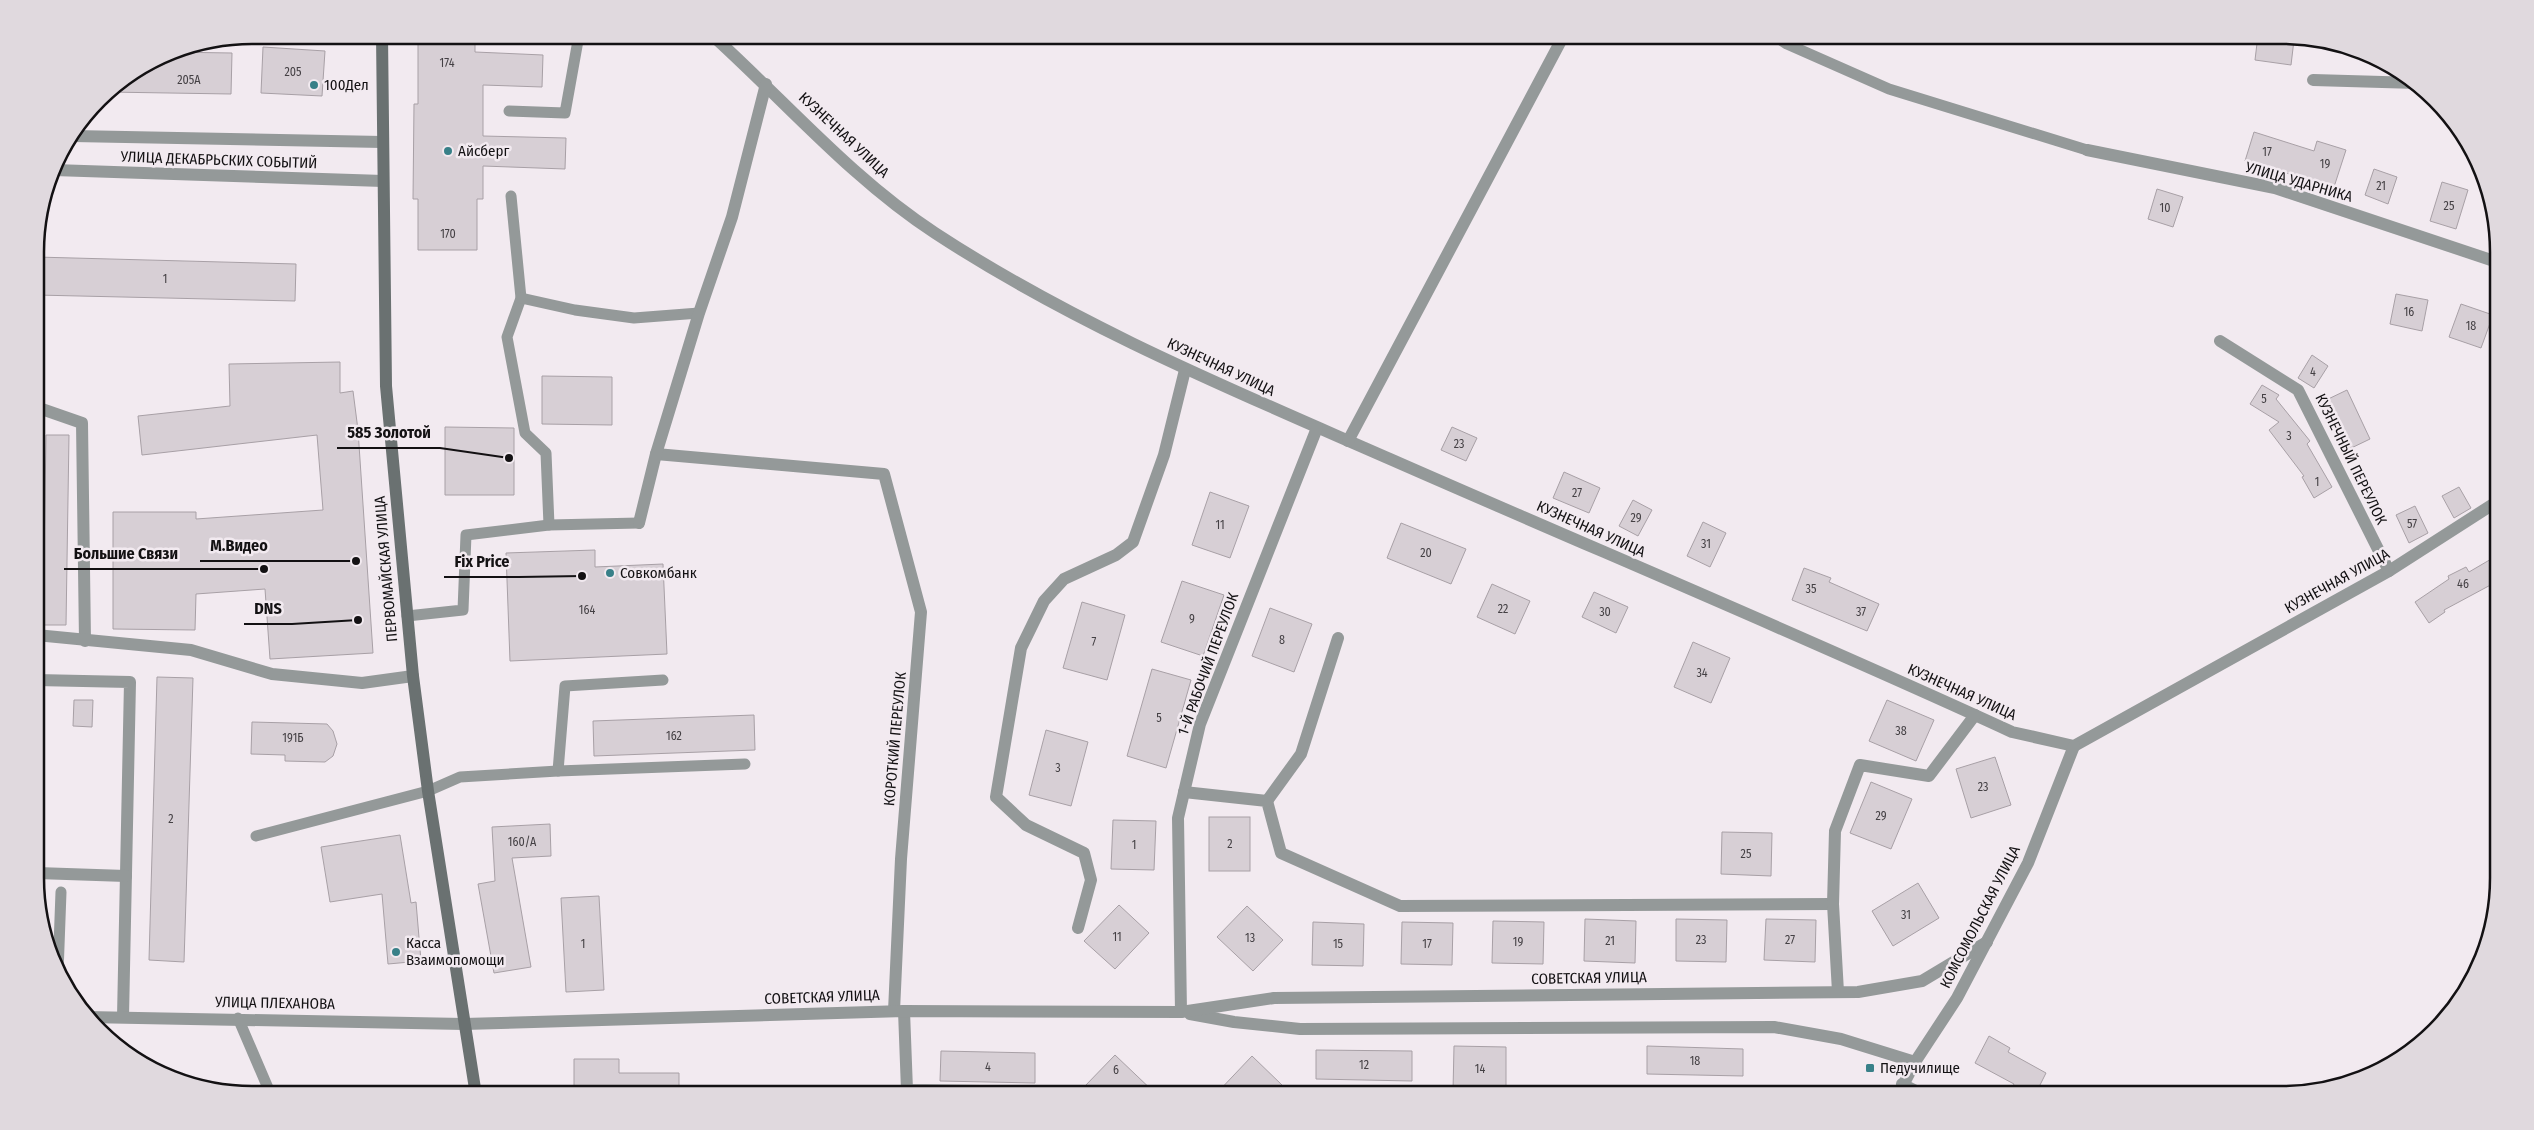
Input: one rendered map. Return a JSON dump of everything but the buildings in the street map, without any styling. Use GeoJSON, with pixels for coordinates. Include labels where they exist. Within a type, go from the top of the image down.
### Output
{"type":"FeatureCollection","features":[{"type":"Feature","properties":{"kind":"main road","name":"ПЕРВОМАЙСКАЯ УЛИЦА"},"geometry":{"type":"LineString","coordinates":[[382,44],[386,386],[412,676],[428,791],[474,1086]]}},
{"type":"Feature","properties":{"kind":"street","name":"КУЗНЕЧНАЯ УЛИЦА"},"geometry":{"type":"LineString","coordinates":[[722,44],[766,84],[854,171],[933,232],[1016,282],[1185,370],[2012,732],[2074,746],[2388,571],[2490,506]]}},
{"type":"Feature","properties":{"kind":"street"},"geometry":{"type":"LineString","coordinates":[[1348,440],[1559,44]]}},
{"type":"Feature","properties":{"kind":"street"},"geometry":{"type":"LineString","coordinates":[[2313,80],[2403,83]]}},
{"type":"Feature","properties":{"kind":"street"},"geometry":{"type":"LineString","coordinates":[[640,523],[656,454],[698,313],[732,217],[766,84]]}},
{"type":"Feature","properties":{"kind":"street","name":"УЛИЦА ДЕКАБРЬСКИХ СОБЫТИЙ"},"geometry":{"type":"LineString","coordinates":[[79,136],[382,142]]}},
{"type":"Feature","properties":{"kind":"street","name":"УЛИЦА УДАРНИКА"},"geometry":{"type":"LineString","coordinates":[[2087,150],[2275,188],[2490,260]]}},
{"type":"Feature","properties":{"kind":"street","name":"УЛИЦА ДЕКАБРЬСКИХ СОБЫТИЙ"},"geometry":{"type":"LineString","coordinates":[[61,170],[383,181]]}},
{"type":"Feature","properties":{"kind":"street","name":"КУЗНЕЧНЫЙ ПЕРЕУЛОК"},"geometry":{"type":"LineString","coordinates":[[2220,341],[2298,390],[2388,571]]}},
{"type":"Feature","properties":{"kind":"street"},"geometry":{"type":"LineString","coordinates":[[1078,928],[1091,880],[1084,853],[1026,825],[996,797],[1021,648],[1044,601],[1064,580],[1116,555],[1133,542],[1164,455],[1185,370]]}},
{"type":"Feature","properties":{"kind":"street"},"geometry":{"type":"LineString","coordinates":[[44,410],[82,422],[85,641]]}},
{"type":"Feature","properties":{"kind":"street","name":"1-Й РАБОЧИЙ ПЕРЕУЛОК"},"geometry":{"type":"LineString","coordinates":[[1181,1012],[1178,818],[1184,792],[1200,724],[1317,428]]}},
{"type":"Feature","properties":{"kind":"street","name":"КОРОТКИЙ ПЕРЕУЛОК"},"geometry":{"type":"LineString","coordinates":[[656,454],[884,474],[921,612],[901,859],[899,1011],[907,1086]]}},
{"type":"Feature","properties":{"kind":"street"},"geometry":{"type":"LineString","coordinates":[[44,636],[191,650],[272,674],[362,683],[412,676]]}},
{"type":"Feature","properties":{"kind":"street"},"geometry":{"type":"LineString","coordinates":[[1267,801],[1301,754],[1338,638]]}},
{"type":"Feature","properties":{"kind":"street"},"geometry":{"type":"LineString","coordinates":[[44,680],[130,682],[123,1017]]}},
{"type":"Feature","properties":{"kind":"street"},"geometry":{"type":"LineString","coordinates":[[1838,992],[1833,904],[1834,831],[1860,765],[1929,776],[1975,715]]}},
{"type":"Feature","properties":{"kind":"street","name":"КОМСОМОЛЬСКАЯ УЛИЦА"},"geometry":{"type":"LineString","coordinates":[[1902,1086],[1915,1062],[1957,998],[2028,863],[2074,746]]}},
{"type":"Feature","properties":{"kind":"street"},"geometry":{"type":"LineString","coordinates":[[1184,792],[1267,801]]}},
{"type":"Feature","properties":{"kind":"street"},"geometry":{"type":"LineString","coordinates":[[1267,801],[1281,853],[1400,906],[1833,904]]}},
{"type":"Feature","properties":{"kind":"street"},"geometry":{"type":"LineString","coordinates":[[44,873],[126,876]]}},
{"type":"Feature","properties":{"kind":"street","name":"СОВЕТСКАЯ УЛИЦА"},"geometry":{"type":"LineString","coordinates":[[464,1024],[899,1011],[1181,1012],[1274,998],[1858,992],[1922,981],[1987,942]]}},
{"type":"Feature","properties":{"kind":"street","name":"СОВЕТСКАЯ УЛИЦА"},"geometry":{"type":"LineString","coordinates":[[1181,1012],[1234,1022],[1300,1029],[1774,1027],[1842,1039],[1915,1062]]}},
{"type":"Feature","properties":{"kind":"street","name":"УЛИЦА ПЛЕХАНОВА"},"geometry":{"type":"LineString","coordinates":[[96,1016],[464,1024]]}},
{"type":"Feature","properties":{"kind":"lane"},"geometry":{"type":"LineString","coordinates":[[509,111],[565,113],[577,44]]}},
{"type":"Feature","properties":{"kind":"lane"},"geometry":{"type":"LineString","coordinates":[[1787,44],[1889,89],[2087,150]]}},
{"type":"Feature","properties":{"kind":"lane"},"geometry":{"type":"LineString","coordinates":[[511,196],[521,298],[507,337],[525,433],[546,453],[549,525]]}},
{"type":"Feature","properties":{"kind":"lane"},"geometry":{"type":"LineString","coordinates":[[521,298],[575,310],[634,318],[698,313]]}},
{"type":"Feature","properties":{"kind":"lane"},"geometry":{"type":"LineString","coordinates":[[407,616],[463,610],[466,535],[549,525],[640,523]]}},
{"type":"Feature","properties":{"kind":"lane"},"geometry":{"type":"LineString","coordinates":[[558,771],[565,686],[663,680]]}},
{"type":"Feature","properties":{"kind":"lane"},"geometry":{"type":"LineString","coordinates":[[256,836],[428,791],[460,778],[558,771],[745,764]]}},
{"type":"Feature","properties":{"kind":"lane"},"geometry":{"type":"LineString","coordinates":[[59,955],[61,892]]}},
{"type":"Feature","properties":{"kind":"lane"},"geometry":{"type":"LineString","coordinates":[[238,1018],[267,1086]]}},
{"type":"Feature","properties":{"kind":"place","name":"100Дел"},"geometry":{"type":"Point","coordinates":[314,85]}},
{"type":"Feature","properties":{"kind":"place","name":"Айсберг"},"geometry":{"type":"Point","coordinates":[448,151]}},
{"type":"Feature","properties":{"kind":"place","name":"585 Золотой"},"geometry":{"type":"Point","coordinates":[509,458]}},
{"type":"Feature","properties":{"kind":"place","name":"М.Видео"},"geometry":{"type":"Point","coordinates":[356,561]}},
{"type":"Feature","properties":{"kind":"place","name":"Большие Связи"},"geometry":{"type":"Point","coordinates":[264,569]}},
{"type":"Feature","properties":{"kind":"place","name":"Совкомбанк"},"geometry":{"type":"Point","coordinates":[610,573]}},
{"type":"Feature","properties":{"kind":"place","name":"Fix Price"},"geometry":{"type":"Point","coordinates":[582,576]}},
{"type":"Feature","properties":{"kind":"place","name":"DNS"},"geometry":{"type":"Point","coordinates":[358,620]}},
{"type":"Feature","properties":{"kind":"place","name":"Касса Взаимопомощи"},"geometry":{"type":"Point","coordinates":[396,952]}},
{"type":"Feature","properties":{"kind":"place","name":"Педучилище"},"geometry":{"type":"Point","coordinates":[1870,1068]}}]}
